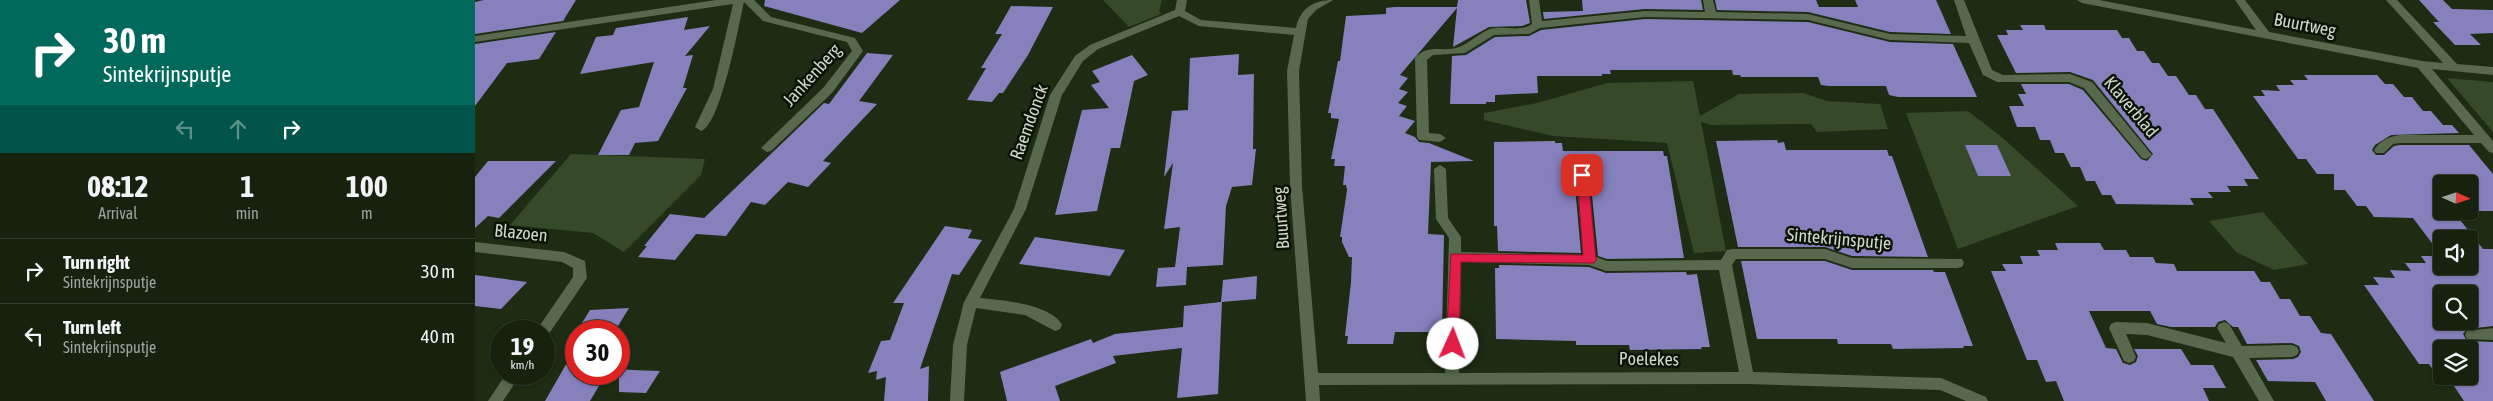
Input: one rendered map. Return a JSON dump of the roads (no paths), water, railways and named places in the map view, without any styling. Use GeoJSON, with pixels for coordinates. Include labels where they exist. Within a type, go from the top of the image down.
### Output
{"type":"FeatureCollection","features":[{"type":"Feature","properties":{"kind":"street"},"geometry":{"type":"LineString","coordinates":[[475,39],[738,0],[719,88],[701,127]]}},
{"type":"Feature","properties":{"kind":"street","name":"Jankenberg"},"geometry":{"type":"LineString","coordinates":[[748,0],[767,18],[851,40],[858,51],[828,90],[767,148]]}},
{"type":"Feature","properties":{"kind":"street"},"geometry":{"type":"LineString","coordinates":[[1534,0],[1537,25]]}},
{"type":"Feature","properties":{"kind":"street"},"geometry":{"type":"LineString","coordinates":[[1708,0],[1711,15]]}},
{"type":"Feature","properties":{"kind":"street","name":"Klaverblad"},"geometry":{"type":"LineString","coordinates":[[1959,0],[1987,72],[2001,79],[2071,78],[2088,84],[2146,155]]}},
{"type":"Feature","properties":{"kind":"street","name":"Buurtweg"},"geometry":{"type":"LineString","coordinates":[[2082,0],[2422,65],[2493,71]]}},
{"type":"Feature","properties":{"kind":"street"},"geometry":{"type":"LineString","coordinates":[[2240,0],[2265,35]]}},
{"type":"Feature","properties":{"kind":"street"},"geometry":{"type":"LineString","coordinates":[[2391,0],[2454,68]]}},
{"type":"Feature","properties":{"kind":"street","name":"Buurtweg"},"geometry":{"type":"LineString","coordinates":[[1313,401],[1295,176],[1293,70],[1303,18],[1322,1]]}},
{"type":"Feature","properties":{"kind":"street"},"geometry":{"type":"LineString","coordinates":[[1181,6],[1187,18],[1199,23],[1299,32]]}},
{"type":"Feature","properties":{"kind":"street","name":"Raemdonck"},"geometry":{"type":"LineString","coordinates":[[957,401],[960,344],[971,302],[1020,209],[1056,95],[1070,70],[1079,59],[1094,47],[1181,6]]}},
{"type":"Feature","properties":{"kind":"street"},"geometry":{"type":"LineString","coordinates":[[1440,138],[1423,137],[1421,58],[1431,52],[1461,52],[1492,32],[1529,31],[1537,25],[1616,16],[1711,15],[1808,17],[1890,37],[1973,40]]}},
{"type":"Feature","properties":{"kind":"street"},"geometry":{"type":"LineString","coordinates":[[2422,65],[2489,144]]}},
{"type":"Feature","properties":{"kind":"street"},"geometry":{"type":"LineString","coordinates":[[2380,150],[2389,141],[2400,139],[2489,144]]}},
{"type":"Feature","properties":{"kind":"street"},"geometry":{"type":"LineString","coordinates":[[1440,169],[1441,219],[1455,237],[1452,379]]}},
{"type":"Feature","properties":{"kind":"street"},"geometry":{"type":"LineString","coordinates":[[1582,175],[1590,260]]}},
{"type":"Feature","properties":{"kind":"street","name":"Blazoen"},"geometry":{"type":"LineString","coordinates":[[475,247],[564,257],[580,265],[580,278],[551,320]]}},
{"type":"Feature","properties":{"kind":"street","name":"Sintekrijnsputje"},"geometry":{"type":"LineString","coordinates":[[1725,265],[1732,254],[1740,252],[1825,254],[1844,262],[1852,263],[1957,263]]}},
{"type":"Feature","properties":{"kind":"street"},"geometry":{"type":"LineString","coordinates":[[1455,257],[1590,260],[1607,266],[1725,265],[1747,378]]}},
{"type":"Feature","properties":{"kind":"street"},"geometry":{"type":"LineString","coordinates":[[971,302],[1026,310],[1043,316],[1055,325]]}},
{"type":"Feature","properties":{"kind":"street"},"geometry":{"type":"LineString","coordinates":[[2129,357],[2116,328],[2147,329],[2238,352],[2292,351]]}},
{"type":"Feature","properties":{"kind":"street"},"geometry":{"type":"LineString","coordinates":[[2224,328],[2267,401]]}},
{"type":"Feature","properties":{"kind":"street"},"geometry":{"type":"LineString","coordinates":[[2471,335],[2493,334]]}},
{"type":"Feature","properties":{"kind":"street","name":"Poelekes"},"geometry":{"type":"LineString","coordinates":[[1312,380],[1747,378],[1941,384],[1981,401]]}},
{"type":"Feature","properties":{"kind":"street"},"geometry":{"type":"LineString","coordinates":[[495,401],[506,385]]}}]}
